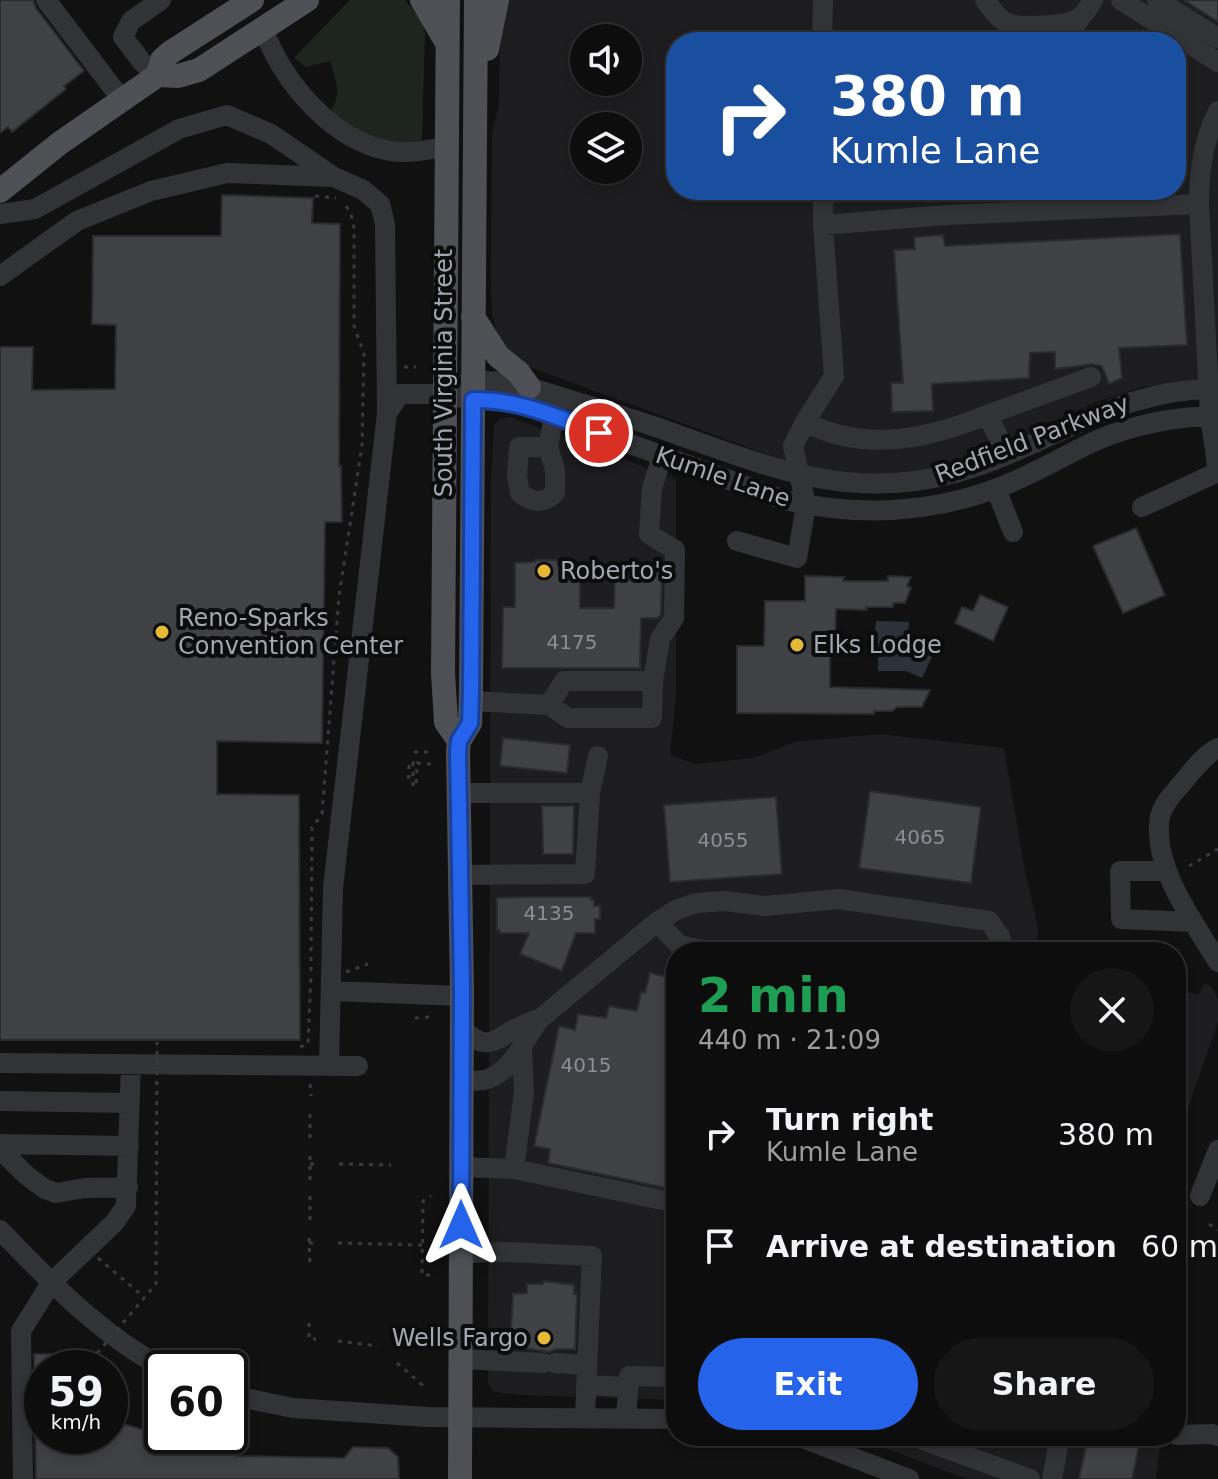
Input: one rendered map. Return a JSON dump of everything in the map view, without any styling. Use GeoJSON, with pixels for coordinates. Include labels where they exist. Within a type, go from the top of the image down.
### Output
{"type":"FeatureCollection","features":[{"type":"Feature","properties":{"kind":"main road"},"geometry":{"type":"LineString","coordinates":[[158,75],[162,60],[171,52],[252,0]]}},
{"type":"Feature","properties":{"kind":"main road"},"geometry":{"type":"LineString","coordinates":[[0,191],[41,157],[158,75],[189,75],[307,0]]}},
{"type":"Feature","properties":{"kind":"main road"},"geometry":{"type":"LineString","coordinates":[[422,0],[447,44]]}},
{"type":"Feature","properties":{"kind":"main road","name":"South Virginia Street"},"geometry":{"type":"LineString","coordinates":[[448,0],[443,673],[446,722],[459,741]]}},
{"type":"Feature","properties":{"kind":"main road","name":"South Virginia Street"},"geometry":{"type":"LineString","coordinates":[[460,1479],[462,996],[459,741],[470,723],[471,701],[476,0]]}},
{"type":"Feature","properties":{"kind":"main road"},"geometry":{"type":"LineString","coordinates":[[475,107],[497,0]]}},
{"type":"Feature","properties":{"kind":"main road"},"geometry":{"type":"LineString","coordinates":[[473,317],[498,356],[524,378],[529,387]]}},
{"type":"Feature","properties":{"kind":"street"},"geometry":{"type":"LineString","coordinates":[[46,0],[122,100]]}},
{"type":"Feature","properties":{"kind":"street"},"geometry":{"type":"LineString","coordinates":[[158,75],[142,62],[123,37],[131,21],[161,0]]}},
{"type":"Feature","properties":{"kind":"street"},"geometry":{"type":"LineString","coordinates":[[822,32],[823,0]]}},
{"type":"Feature","properties":{"kind":"street"},"geometry":{"type":"LineString","coordinates":[[985,0],[1008,23],[1059,24],[1080,19]]}},
{"type":"Feature","properties":{"kind":"street"},"geometry":{"type":"LineString","coordinates":[[1069,32],[1093,0]]}},
{"type":"Feature","properties":{"kind":"street"},"geometry":{"type":"LineString","coordinates":[[1121,0],[1171,32]]}},
{"type":"Feature","properties":{"kind":"street"},"geometry":{"type":"LineString","coordinates":[[1157,0],[1218,38]]}},
{"type":"Feature","properties":{"kind":"street"},"geometry":{"type":"LineString","coordinates":[[263,28],[281,69],[325,119],[346,135],[389,151],[445,147]]}},
{"type":"Feature","properties":{"kind":"street"},"geometry":{"type":"LineString","coordinates":[[1186,42],[1218,62]]}},
{"type":"Feature","properties":{"kind":"street"},"geometry":{"type":"LineString","coordinates":[[1142,507],[1218,472],[1199,171],[1218,111]]}},
{"type":"Feature","properties":{"kind":"street"},"geometry":{"type":"LineString","coordinates":[[0,214],[35,209],[179,129],[227,115],[271,134],[334,177],[363,190],[380,204],[385,224],[387,413],[333,888],[329,1066]]}},
{"type":"Feature","properties":{"kind":"street"},"geometry":{"type":"LineString","coordinates":[[0,276],[77,221],[151,191],[227,173],[334,177]]}},
{"type":"Feature","properties":{"kind":"street"},"geometry":{"type":"LineString","coordinates":[[737,541],[797,558],[806,505],[793,446],[834,376],[823,200]]}},
{"type":"Feature","properties":{"kind":"street"},"geometry":{"type":"LineString","coordinates":[[823,225],[947,215],[1199,204]]}},
{"type":"Feature","properties":{"kind":"street"},"geometry":{"type":"LineString","coordinates":[[805,422],[828,434],[874,441],[927,436],[1091,377]]}},
{"type":"Feature","properties":{"kind":"street","name":"Kumle Lane"},"geometry":{"type":"LineString","coordinates":[[387,413],[400,394],[444,394],[510,383],[797,475]]}},
{"type":"Feature","properties":{"kind":"street","name":"Redfield Parkway"},"geometry":{"type":"LineString","coordinates":[[797,475],[845,483],[893,484],[957,473],[1106,409],[1138,399],[1214,389]]}},
{"type":"Feature","properties":{"kind":"street","name":"Kumle Lane"},"geometry":{"type":"LineString","coordinates":[[473,391],[554,416],[662,457],[806,505]]}},
{"type":"Feature","properties":{"kind":"street"},"geometry":{"type":"LineString","coordinates":[[987,415],[1007,453]]}},
{"type":"Feature","properties":{"kind":"street"},"geometry":{"type":"LineString","coordinates":[[548,447],[519,447],[517,477],[520,493],[531,501],[546,501],[555,493],[555,470],[548,447],[554,416]]}},
{"type":"Feature","properties":{"kind":"street","name":"Redfield Parkway"},"geometry":{"type":"LineString","coordinates":[[806,505],[858,512],[894,512],[930,507],[996,489],[1118,433],[1168,421],[1214,416]]}},
{"type":"Feature","properties":{"kind":"street"},"geometry":{"type":"LineString","coordinates":[[471,701],[549,705],[568,718],[652,718],[653,681],[660,639],[674,618],[675,550],[649,534],[652,488],[662,457]]}},
{"type":"Feature","properties":{"kind":"street"},"geometry":{"type":"LineString","coordinates":[[996,489],[1013,532]]}},
{"type":"Feature","properties":{"kind":"street"},"geometry":{"type":"LineString","coordinates":[[549,705],[564,681],[653,681]]}},
{"type":"Feature","properties":{"kind":"street"},"geometry":{"type":"LineString","coordinates":[[1218,748],[1165,803],[1160,816],[1159,849],[1193,922],[1218,962]]}},
{"type":"Feature","properties":{"kind":"street"},"geometry":{"type":"LineString","coordinates":[[460,875],[585,874],[590,793],[598,756]]}},
{"type":"Feature","properties":{"kind":"street"},"geometry":{"type":"LineString","coordinates":[[459,793],[590,793]]}},
{"type":"Feature","properties":{"kind":"street"},"geometry":{"type":"LineString","coordinates":[[1167,871],[1120,871],[1121,919],[1193,922]]}},
{"type":"Feature","properties":{"kind":"street"},"geometry":{"type":"LineString","coordinates":[[462,1081],[486,1080],[503,1071],[541,1018],[657,922],[676,910],[696,903],[725,901],[765,906],[838,899],[989,921],[1001,942]]}},
{"type":"Feature","properties":{"kind":"street"},"geometry":{"type":"LineString","coordinates":[[657,922],[675,942]]}},
{"type":"Feature","properties":{"kind":"street"},"geometry":{"type":"LineString","coordinates":[[331,991],[462,996]]}},
{"type":"Feature","properties":{"kind":"street"},"geometry":{"type":"LineString","coordinates":[[461,1029],[475,1041],[486,1043],[502,1039],[512,1030],[541,1018]]}},
{"type":"Feature","properties":{"kind":"street"},"geometry":{"type":"LineString","coordinates":[[514,1169],[524,1092],[522,1048]]}},
{"type":"Feature","properties":{"kind":"street"},"geometry":{"type":"LineString","coordinates":[[0,1063],[358,1066]]}},
{"type":"Feature","properties":{"kind":"street"},"geometry":{"type":"LineString","coordinates":[[23,1479],[21,1331],[51,1283],[88,1250],[126,1206],[131,1064]]}},
{"type":"Feature","properties":{"kind":"street"},"geometry":{"type":"LineString","coordinates":[[0,1101],[130,1103]]}},
{"type":"Feature","properties":{"kind":"street"},"geometry":{"type":"LineString","coordinates":[[0,1147],[129,1146]]}},
{"type":"Feature","properties":{"kind":"street"},"geometry":{"type":"LineString","coordinates":[[0,1147],[26,1175],[56,1193],[85,1188],[128,1187]]}},
{"type":"Feature","properties":{"kind":"street"},"geometry":{"type":"LineString","coordinates":[[1200,1196],[1218,1150]]}},
{"type":"Feature","properties":{"kind":"street"},"geometry":{"type":"LineString","coordinates":[[461,1167],[514,1169],[666,1201]]}},
{"type":"Feature","properties":{"kind":"street"},"geometry":{"type":"LineString","coordinates":[[0,1230],[51,1283],[123,1345],[144,1357]]}},
{"type":"Feature","properties":{"kind":"street"},"geometry":{"type":"LineString","coordinates":[[461,1253],[523,1252],[592,1256],[585,1417]]}},
{"type":"Feature","properties":{"kind":"street"},"geometry":{"type":"LineString","coordinates":[[461,1359],[549,1363],[628,1387]]}},
{"type":"Feature","properties":{"kind":"street"},"geometry":{"type":"LineString","coordinates":[[626,1418],[629,1376],[666,1377]]}},
{"type":"Feature","properties":{"kind":"street"},"geometry":{"type":"LineString","coordinates":[[248,1399],[293,1408],[462,1418],[666,1419]]}},
{"type":"Feature","properties":{"kind":"street"},"geometry":{"type":"LineString","coordinates":[[1186,1435],[1218,1436]]}},
{"type":"Feature","properties":{"kind":"street"},"geometry":{"type":"LineString","coordinates":[[842,1446],[909,1479]]}},
{"type":"Feature","properties":{"kind":"street"},"geometry":{"type":"LineString","coordinates":[[939,1446],[1030,1479]]}},
{"type":"Feature","properties":{"kind":"street"},"geometry":{"type":"LineString","coordinates":[[1052,1479],[1058,1446]]}},
{"type":"Feature","properties":{"kind":"path"},"geometry":{"type":"LineString","coordinates":[[311,1049],[308,1044],[312,828],[322,814],[339,596],[362,446],[364,354],[354,326],[354,228],[351,214],[344,202],[337,198],[315,196]]}},
{"type":"Feature","properties":{"kind":"path"},"geometry":{"type":"LineString","coordinates":[[414,752],[431,752]]}},
{"type":"Feature","properties":{"kind":"path"},"geometry":{"type":"LineString","coordinates":[[407,777],[409,763],[413,762],[413,786],[416,786],[417,763],[431,764]]}},
{"type":"Feature","properties":{"kind":"path"},"geometry":{"type":"LineString","coordinates":[[1189,866],[1218,849]]}},
{"type":"Feature","properties":{"kind":"path"},"geometry":{"type":"LineString","coordinates":[[346,972],[368,964]]}},
{"type":"Feature","properties":{"kind":"path"},"geometry":{"type":"LineString","coordinates":[[311,971],[319,972]]}},
{"type":"Feature","properties":{"kind":"path"},"geometry":{"type":"LineString","coordinates":[[415,1018],[430,1017]]}},
{"type":"Feature","properties":{"kind":"path"},"geometry":{"type":"LineString","coordinates":[[100,1350],[156,1284],[157,1042]]}},
{"type":"Feature","properties":{"kind":"path"},"geometry":{"type":"LineString","coordinates":[[289,1047],[308,1044]]}},
{"type":"Feature","properties":{"kind":"path"},"geometry":{"type":"LineString","coordinates":[[310,1076],[311,1096]]}},
{"type":"Feature","properties":{"kind":"path"},"geometry":{"type":"LineString","coordinates":[[310,1112],[310,1138]]}},
{"type":"Feature","properties":{"kind":"path"},"geometry":{"type":"LineString","coordinates":[[310,1153],[310,1180]]}},
{"type":"Feature","properties":{"kind":"path"},"geometry":{"type":"LineString","coordinates":[[310,1164],[318,1164]]}},
{"type":"Feature","properties":{"kind":"path"},"geometry":{"type":"LineString","coordinates":[[339,1164],[391,1165]]}},
{"type":"Feature","properties":{"kind":"path"},"geometry":{"type":"LineString","coordinates":[[310,1196],[310,1222]]}},
{"type":"Feature","properties":{"kind":"path"},"geometry":{"type":"LineString","coordinates":[[430,1275],[422,1275],[423,1201],[431,1196]]}},
{"type":"Feature","properties":{"kind":"path"},"geometry":{"type":"LineString","coordinates":[[1209,1224],[1218,1230]]}},
{"type":"Feature","properties":{"kind":"path"},"geometry":{"type":"LineString","coordinates":[[310,1264],[309,1240],[318,1243]]}},
{"type":"Feature","properties":{"kind":"path"},"geometry":{"type":"LineString","coordinates":[[338,1243],[423,1245]]}},
{"type":"Feature","properties":{"kind":"path"},"geometry":{"type":"LineString","coordinates":[[88,1250],[144,1297]]}},
{"type":"Feature","properties":{"kind":"path"},"geometry":{"type":"LineString","coordinates":[[309,1323],[309,1339],[316,1339]]}},
{"type":"Feature","properties":{"kind":"path"},"geometry":{"type":"LineString","coordinates":[[338,1341],[378,1346]]}},
{"type":"Feature","properties":{"kind":"path"},"geometry":{"type":"LineString","coordinates":[[397,1363],[427,1389]]}},
{"type":"Feature","properties":{"kind":"shaded area"},"geometry":{"type":"Polygon","coordinates":[[[350,0],[405,0],[422,21],[425,33],[422,140],[406,146],[391,146],[333,118],[332,108],[337,91],[330,61],[306,67],[294,58],[350,0]]]}},
{"type":"Feature","properties":{"kind":"shaded area"},"geometry":{"type":"Polygon","coordinates":[[[509,0],[1218,0],[1218,377],[1142,387],[1096,402],[975,457],[940,467],[899,474],[865,475],[829,471],[769,455],[521,364],[504,351],[492,314],[492,134],[499,103],[500,37],[509,0]]]}},
{"type":"Feature","properties":{"kind":"shaded area"},"geometry":{"type":"Polygon","coordinates":[[[510,417],[676,479],[676,694],[670,755],[695,764],[753,758],[795,742],[879,734],[1004,748],[1038,928],[1037,942],[666,942],[666,1400],[522,1395],[494,1392],[488,1384],[491,481],[494,425],[500,419],[510,417]]]}},
{"type":"Feature","properties":{"kind":"shaded area"},"geometry":{"type":"Polygon","coordinates":[[[876,621],[909,622],[907,645],[932,657],[922,678],[906,671],[878,671],[876,621]]]}},
{"type":"Feature","properties":{"kind":"shaded area"},"geometry":{"type":"Polygon","coordinates":[[[1204,983],[1212,987],[1218,999],[1218,1022],[1186,1113],[1186,992],[1199,994],[1204,983]]]}},
{"type":"Feature","properties":{"kind":"shaded area"},"geometry":{"type":"Polygon","coordinates":[[[880,1446],[1160,1446],[1156,1479],[967,1479],[880,1446]]]}},
{"type":"Feature","properties":{"kind":"building"},"geometry":{"type":"Polygon","coordinates":[[[0,0],[33,0],[84,71],[12,132],[8,127],[0,133],[0,0]]]}},
{"type":"Feature","properties":{"kind":"building"},"geometry":{"type":"Polygon","coordinates":[[[1184,0],[1218,0],[1218,22],[1184,0]]]}},
{"type":"Feature","properties":{"kind":"building","name":"Reno-Sparks Convention Center"},"geometry":{"type":"Polygon","coordinates":[[[222,195],[313,198],[312,223],[340,224],[339,466],[342,522],[325,522],[322,743],[217,741],[217,794],[299,795],[300,1040],[0,1040],[0,347],[33,347],[32,390],[115,389],[116,325],[92,324],[93,236],[221,236],[222,195]]]}},
{"type":"Feature","properties":{"kind":"building"},"geometry":{"type":"Polygon","coordinates":[[[1180,234],[1187,345],[1119,348],[1122,378],[1109,384],[1102,366],[1092,364],[1055,369],[1055,352],[1030,353],[1029,378],[932,384],[933,411],[892,412],[891,383],[903,383],[894,250],[915,249],[914,237],[943,235],[945,246],[1180,234]]]}},
{"type":"Feature","properties":{"kind":"building"},"geometry":{"type":"Polygon","coordinates":[[[1136,528],[1165,595],[1123,613],[1093,546],[1136,528]]]}},
{"type":"Feature","properties":{"kind":"building"},"geometry":{"type":"Polygon","coordinates":[[[557,560],[558,566],[573,566],[573,577],[580,577],[580,608],[614,608],[615,572],[662,572],[661,614],[658,618],[641,618],[640,668],[502,668],[503,607],[515,607],[515,563],[557,560]]]}},
{"type":"Feature","properties":{"kind":"building","name":"Elks Lodge"},"geometry":{"type":"Polygon","coordinates":[[[805,576],[844,577],[843,581],[888,581],[888,576],[911,577],[907,586],[911,588],[905,603],[893,603],[893,607],[866,607],[867,610],[836,609],[835,643],[830,643],[830,687],[930,690],[922,707],[897,707],[892,711],[874,711],[874,714],[737,713],[737,646],[764,646],[765,601],[805,601],[805,576]]]}},
{"type":"Feature","properties":{"kind":"building"},"geometry":{"type":"Polygon","coordinates":[[[980,595],[1008,607],[993,641],[955,623],[962,607],[973,611],[980,595]]]}},
{"type":"Feature","properties":{"kind":"building"},"geometry":{"type":"Polygon","coordinates":[[[503,738],[570,745],[567,773],[500,766],[503,738]]]}},
{"type":"Feature","properties":{"kind":"building"},"geometry":{"type":"Polygon","coordinates":[[[870,791],[981,807],[971,883],[859,868],[870,791]]]}},
{"type":"Feature","properties":{"kind":"building"},"geometry":{"type":"Polygon","coordinates":[[[776,797],[782,874],[670,882],[664,805],[776,797]]]}},
{"type":"Feature","properties":{"kind":"building"},"geometry":{"type":"Polygon","coordinates":[[[542,806],[574,806],[573,854],[543,854],[542,806]]]}},
{"type":"Feature","properties":{"kind":"building"},"geometry":{"type":"Polygon","coordinates":[[[591,897],[594,906],[600,906],[600,919],[595,919],[595,933],[576,933],[562,971],[520,954],[529,933],[500,933],[497,930],[497,898],[591,897]]]}},
{"type":"Feature","properties":{"kind":"building"},"geometry":{"type":"Polygon","coordinates":[[[650,973],[666,977],[666,1188],[548,1163],[550,1149],[534,1146],[559,1026],[575,1030],[578,1014],[606,1018],[609,1006],[637,1011],[641,992],[645,993],[650,973]]]}},
{"type":"Feature","properties":{"kind":"building","name":"Wells Fargo"},"geometry":{"type":"Polygon","coordinates":[[[543,1281],[574,1285],[574,1294],[577,1294],[575,1349],[549,1352],[510,1346],[513,1294],[527,1293],[527,1284],[543,1284],[543,1281]]]}},
{"type":"Feature","properties":{"kind":"building"},"geometry":{"type":"Polygon","coordinates":[[[128,1425],[144,1430],[144,1454],[344,1458],[353,1447],[388,1448],[398,1457],[399,1479],[36,1479],[36,1454],[128,1454],[128,1425]]]}},
{"type":"Feature","properties":{"kind":"building"},"geometry":{"type":"Polygon","coordinates":[[[1086,1446],[1139,1446],[1132,1479],[1079,1479],[1086,1446]]]}},
{"type":"Feature","properties":{"kind":"place","name":"Roberto's"},"geometry":{"type":"Point","coordinates":[544,571]}},
{"type":"Feature","properties":{"kind":"place","name":"Reno-Sparks Convention Center"},"geometry":{"type":"Point","coordinates":[162,632]}},
{"type":"Feature","properties":{"kind":"place","name":"Elks Lodge"},"geometry":{"type":"Point","coordinates":[797,645]}},
{"type":"Feature","properties":{"kind":"place","name":"Wells Fargo"},"geometry":{"type":"Point","coordinates":[544,1338]}},
{"type":"Feature","properties":{"kind":"route"},"geometry":{"type":"LineString","coordinates":[[461,1225],[462,990],[458,752],[459,741],[470,723],[473,400],[523,405],[599,433]]}}]}
